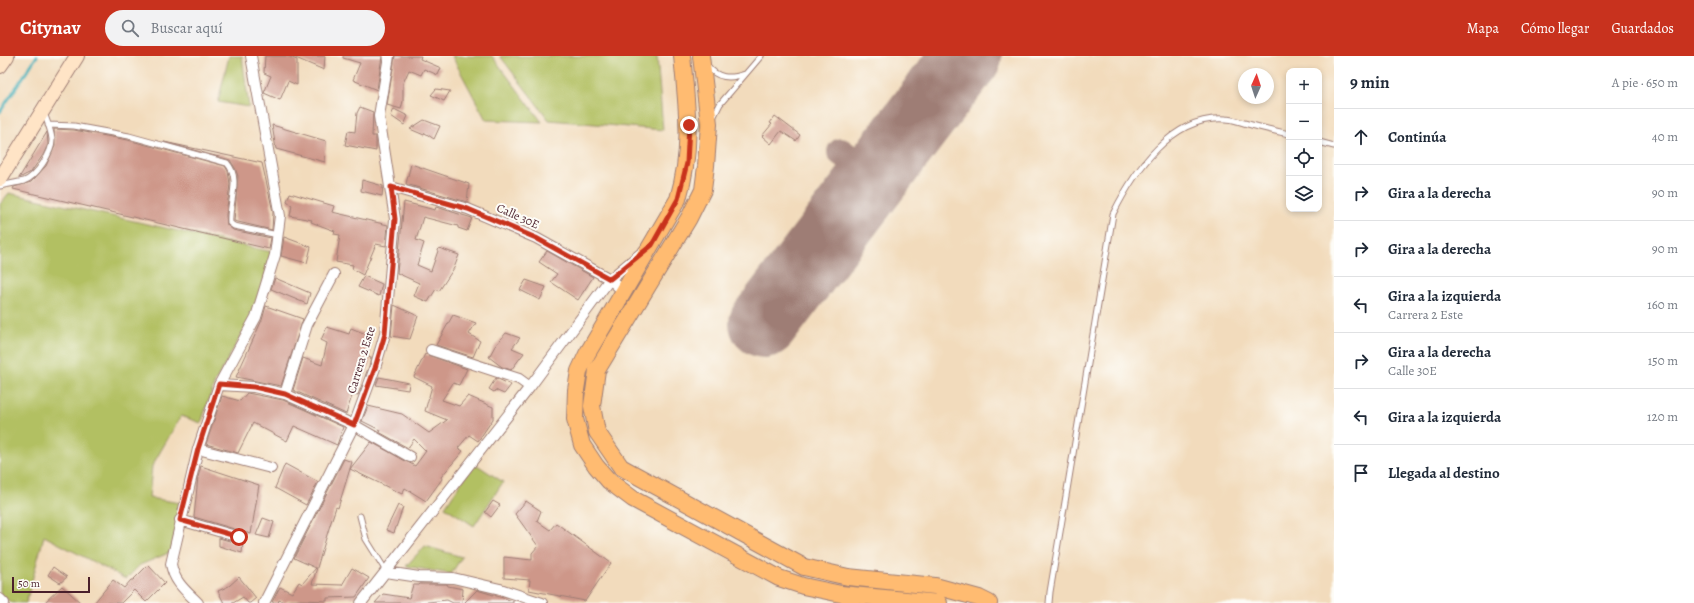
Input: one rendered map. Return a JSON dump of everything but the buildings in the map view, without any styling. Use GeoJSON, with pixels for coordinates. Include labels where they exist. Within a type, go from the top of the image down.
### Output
{"type":"FeatureCollection","features":[{"type":"Feature","properties":{"kind":"main road"},"geometry":{"type":"LineString","coordinates":[[0,66],[7,56]]}},
{"type":"Feature","properties":{"kind":"main road"},"geometry":{"type":"LineString","coordinates":[[0,179],[77,56]]}},
{"type":"Feature","properties":{"kind":"main road"},"geometry":{"type":"LineString","coordinates":[[682,56],[689,125],[687,163],[678,199],[587,354],[579,371],[576,390],[575,419],[582,445],[596,466],[609,481],[633,499],[778,578],[803,586],[841,594],[939,603]]}},
{"type":"Feature","properties":{"kind":"main road"},"geometry":{"type":"LineString","coordinates":[[701,56],[709,124],[706,166],[702,190],[689,218],[597,370],[592,406],[597,432],[621,466],[804,567],[848,577],[935,586],[979,598],[989,603]]}},
{"type":"Feature","properties":{"kind":"street"},"geometry":{"type":"LineString","coordinates":[[198,603],[178,584],[172,574],[170,564],[198,449],[219,384],[256,317],[275,255],[280,216],[251,56]]}},
{"type":"Feature","properties":{"kind":"street","name":"Carrera 2 Este"},"geometry":{"type":"LineString","coordinates":[[264,603],[354,425],[375,368],[385,334],[395,219],[379,116],[389,56]]}},
{"type":"Feature","properties":{"kind":"street","name":"Calle 30E"},"geometry":{"type":"LineString","coordinates":[[391,187],[468,209],[536,238],[610,279],[624,292]]}},
{"type":"Feature","properties":{"kind":"street"},"geometry":{"type":"LineString","coordinates":[[362,603],[530,387],[610,279],[652,245]]}},
{"type":"Feature","properties":{"kind":"street"},"geometry":{"type":"LineString","coordinates":[[285,394],[307,326],[334,274]]}},
{"type":"Feature","properties":{"kind":"street"},"geometry":{"type":"LineString","coordinates":[[431,350],[519,379],[530,387]]}},
{"type":"Feature","properties":{"kind":"street"},"geometry":{"type":"LineString","coordinates":[[219,384],[254,387],[285,394],[354,425],[410,457]]}},
{"type":"Feature","properties":{"kind":"street"},"geometry":{"type":"LineString","coordinates":[[198,449],[270,468]]}},
{"type":"Feature","properties":{"kind":"street"},"geometry":{"type":"LineString","coordinates":[[180,520],[239,537]]}},
{"type":"Feature","properties":{"kind":"street"},"geometry":{"type":"LineString","coordinates":[[386,572],[419,577],[453,578],[500,589],[542,603]]}},
{"type":"Feature","properties":{"kind":"street"},"geometry":{"type":"LineString","coordinates":[[0,599],[4,603]]}},
{"type":"Feature","properties":{"kind":"lane"},"geometry":{"type":"LineString","coordinates":[[701,56],[712,72],[718,76],[727,78],[746,73]]}},
{"type":"Feature","properties":{"kind":"lane"},"geometry":{"type":"LineString","coordinates":[[709,124],[720,104],[761,56]]}},
{"type":"Feature","properties":{"kind":"lane"},"geometry":{"type":"LineString","coordinates":[[0,186],[25,181],[34,175],[43,163],[52,146],[52,138],[43,111]]}},
{"type":"Feature","properties":{"kind":"lane"},"geometry":{"type":"LineString","coordinates":[[1049,603],[1067,484],[1113,214],[1124,193],[1161,144],[1190,124],[1206,120],[1226,118],[1286,133]]}},
{"type":"Feature","properties":{"kind":"lane"},"geometry":{"type":"LineString","coordinates":[[48,125],[74,126],[129,136],[227,164],[233,170],[234,182],[229,214],[230,223],[234,226],[247,230],[278,235]]}},
{"type":"Feature","properties":{"kind":"lane"},"geometry":{"type":"LineString","coordinates":[[1322,143],[1334,146]]}},
{"type":"Feature","properties":{"kind":"lane"},"geometry":{"type":"LineString","coordinates":[[360,516],[366,539],[386,572]]}},
{"type":"Feature","properties":{"kind":"green space"},"geometry":{"type":"Polygon","coordinates":[[[229,56],[242,56],[249,107],[218,102],[229,56]]]}},
{"type":"Feature","properties":{"kind":"green space"},"geometry":{"type":"Polygon","coordinates":[[[452,56],[492,56],[542,122],[486,120],[452,56]]]}},
{"type":"Feature","properties":{"kind":"green space"},"geometry":{"type":"Polygon","coordinates":[[[500,56],[657,56],[663,130],[549,120],[500,56]]]}},
{"type":"Feature","properties":{"kind":"green space"},"geometry":{"type":"Polygon","coordinates":[[[9,193],[272,252],[256,309],[215,382],[201,423],[181,416],[152,466],[149,498],[181,503],[171,552],[140,565],[126,579],[44,536],[26,603],[12,603],[0,594],[0,204],[9,193]]]}},
{"type":"Feature","properties":{"kind":"green space"},"geometry":{"type":"Polygon","coordinates":[[[474,463],[503,482],[474,526],[445,507],[474,463]]]}},
{"type":"Feature","properties":{"kind":"green space"},"geometry":{"type":"Polygon","coordinates":[[[425,546],[462,557],[451,574],[406,566],[425,546]]]}},
{"type":"Feature","properties":{"kind":"waterway"},"geometry":{"type":"LineString","coordinates":[[0,112],[37,56]]}},
{"type":"Feature","properties":{"kind":"taxiway"},"geometry":{"type":"LineString","coordinates":[[841,152],[875,177]]}},
{"type":"Feature","properties":{"kind":"runway"},"geometry":{"type":"LineString","coordinates":[[764,323],[967,56]]}},
{"type":"Feature","properties":{"kind":"route"},"geometry":{"type":"LineString","coordinates":[[239,537],[180,520],[198,449],[219,384],[254,387],[285,394],[354,425],[375,368],[385,334],[393,257],[395,219],[391,187],[468,209],[536,238],[610,279],[629,262],[652,245],[678,199],[684,181],[687,163],[689,125]]}}]}
